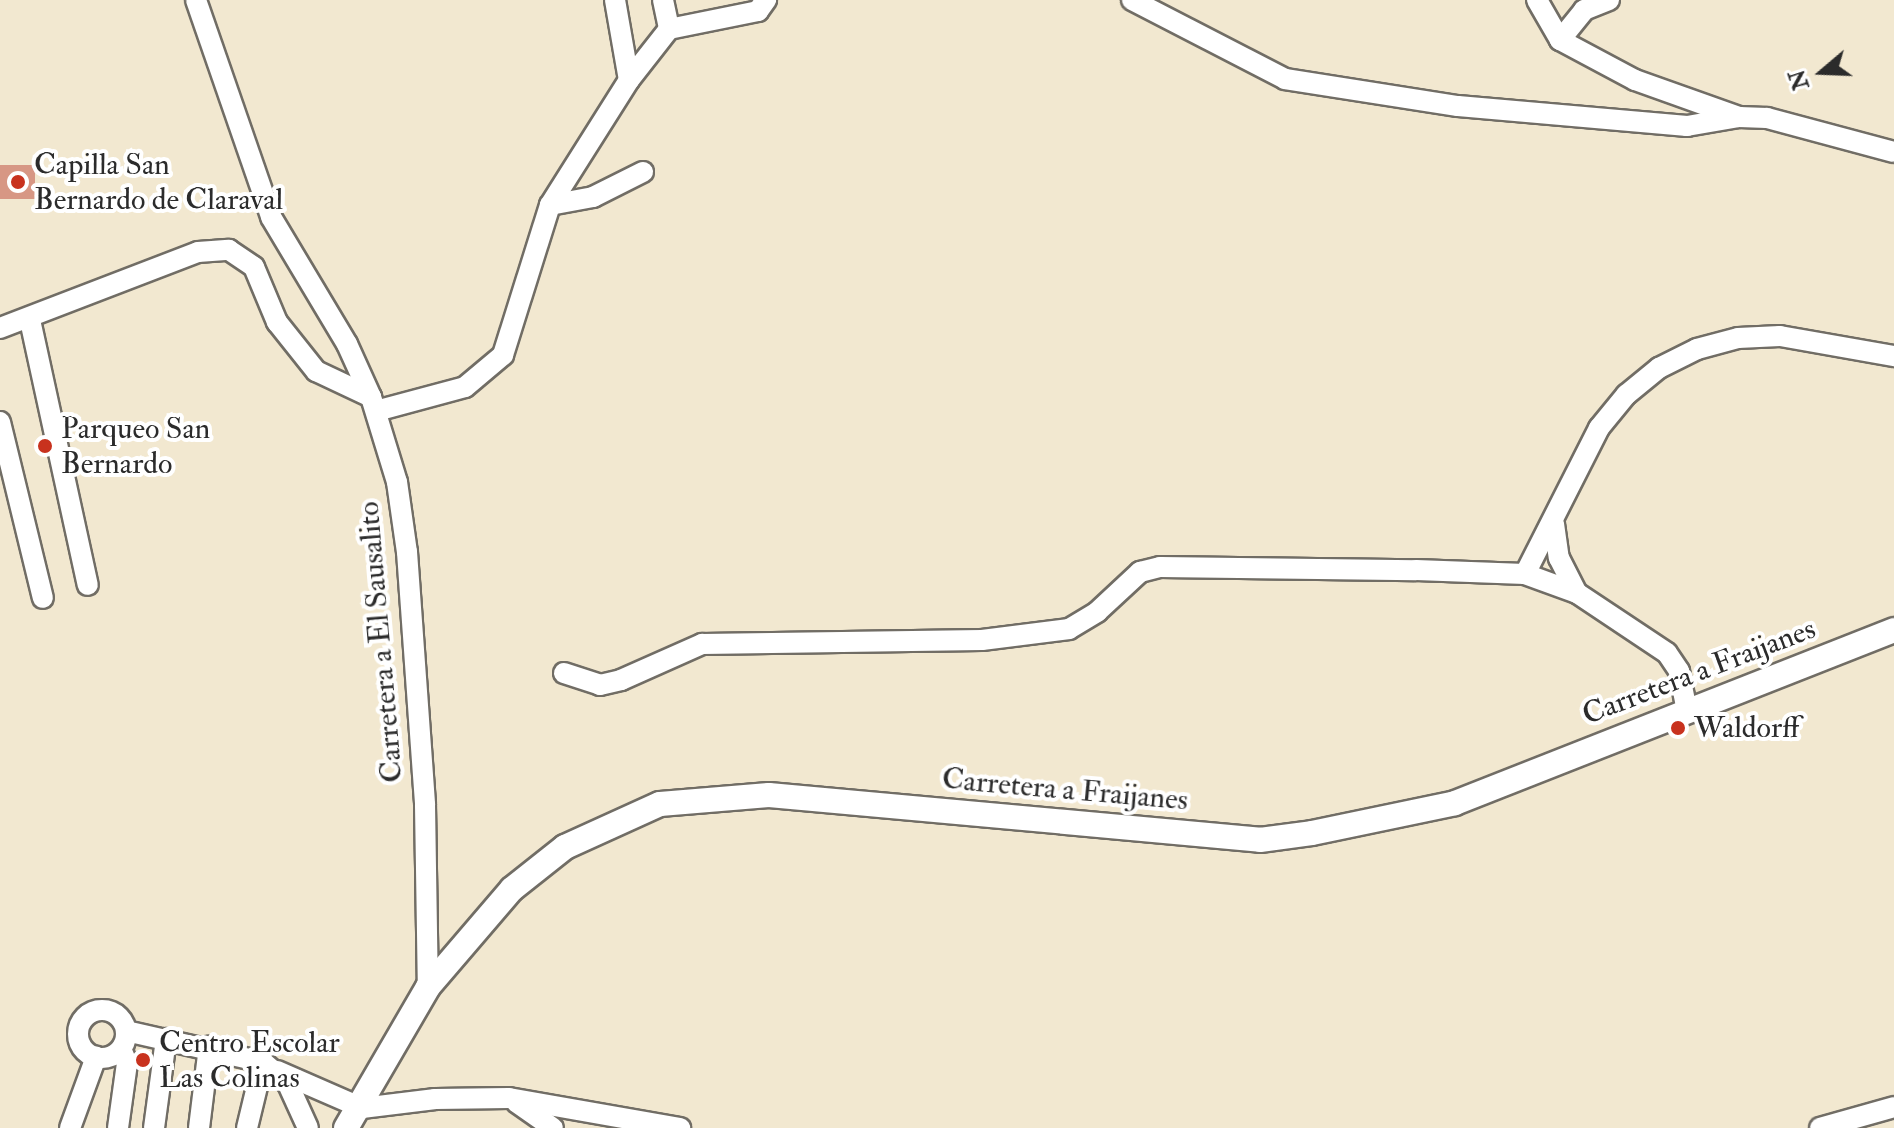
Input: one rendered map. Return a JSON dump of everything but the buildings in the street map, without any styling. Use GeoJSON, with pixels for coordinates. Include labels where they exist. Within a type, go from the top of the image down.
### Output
{"type":"FeatureCollection","features":[{"type":"Feature","properties":{"kind":"main road","name":"Carretera a Fraijanes"},"geometry":{"type":"LineString","coordinates":[[346,1128],[362,1108],[428,987],[484,918],[536,868],[619,819],[660,804],[769,795],[1260,840],[1455,803],[1894,630]]}},
{"type":"Feature","properties":{"kind":"street","name":"Carretera a El Sausalito"},"geometry":{"type":"LineString","coordinates":[[196,0],[271,217],[347,344],[374,404],[397,482],[407,552],[425,805],[428,987]]}},
{"type":"Feature","properties":{"kind":"street"},"geometry":{"type":"LineString","coordinates":[[615,0],[629,80]]}},
{"type":"Feature","properties":{"kind":"street"},"geometry":{"type":"LineString","coordinates":[[663,0],[669,29]]}},
{"type":"Feature","properties":{"kind":"street"},"geometry":{"type":"LineString","coordinates":[[0,328],[30,320],[198,252],[229,250],[254,267],[277,322],[316,371],[374,404],[465,387],[503,355],[550,205],[629,80],[669,29],[716,10],[758,11],[766,0]]}},
{"type":"Feature","properties":{"kind":"street"},"geometry":{"type":"LineString","coordinates":[[1132,0],[1285,79],[1458,106],[1687,126],[1739,117],[1767,118],[1894,152]]}},
{"type":"Feature","properties":{"kind":"street"},"geometry":{"type":"LineString","coordinates":[[1537,0],[1545,22],[1560,40],[1635,80],[1739,117]]}},
{"type":"Feature","properties":{"kind":"street"},"geometry":{"type":"LineString","coordinates":[[1560,40],[1584,10],[1609,0]]}},
{"type":"Feature","properties":{"kind":"street"},"geometry":{"type":"LineString","coordinates":[[550,205],[593,197],[643,172]]}},
{"type":"Feature","properties":{"kind":"street"},"geometry":{"type":"LineString","coordinates":[[30,320],[88,585]]}},
{"type":"Feature","properties":{"kind":"street"},"geometry":{"type":"LineString","coordinates":[[1525,574],[1554,524],[1599,428],[1617,406],[1659,368],[1697,349],[1738,338],[1780,336],[1894,356]]}},
{"type":"Feature","properties":{"kind":"street"},"geometry":{"type":"LineString","coordinates":[[0,422],[43,598]]}},
{"type":"Feature","properties":{"kind":"street"},"geometry":{"type":"LineString","coordinates":[[1554,524],[1559,558],[1577,593]]}},
{"type":"Feature","properties":{"kind":"street"},"geometry":{"type":"LineString","coordinates":[[564,673],[600,685],[621,680],[702,644],[982,640],[1069,629],[1097,612],[1140,572],[1160,567],[1525,574],[1577,593],[1667,653],[1679,671],[1687,711]]}},
{"type":"Feature","properties":{"kind":"street"},"geometry":{"type":"LineString","coordinates":[[96,1057],[79,1036],[91,1012],[117,1015],[127,1063],[118,1128]]}},
{"type":"Feature","properties":{"kind":"street"},"geometry":{"type":"LineString","coordinates":[[154,1128],[166,1039]]}},
{"type":"Feature","properties":{"kind":"street"},"geometry":{"type":"LineString","coordinates":[[70,1128],[96,1057],[124,1040],[166,1039],[209,1047],[270,1066],[362,1108],[435,1099],[509,1098],[680,1128]]}},
{"type":"Feature","properties":{"kind":"street"},"geometry":{"type":"LineString","coordinates":[[199,1128],[209,1047]]}},
{"type":"Feature","properties":{"kind":"street"},"geometry":{"type":"LineString","coordinates":[[247,1128],[270,1066]]}},
{"type":"Feature","properties":{"kind":"street"},"geometry":{"type":"LineString","coordinates":[[270,1066],[299,1101],[308,1128]]}},
{"type":"Feature","properties":{"kind":"street"},"geometry":{"type":"LineString","coordinates":[[509,1098],[553,1128]]}},
{"type":"Feature","properties":{"kind":"street"},"geometry":{"type":"LineString","coordinates":[[1820,1128],[1894,1107]]}},
{"type":"Feature","properties":{"kind":"place","name":"Capilla San Bernardo de Claraval"},"geometry":{"type":"Point","coordinates":[18,182]}},
{"type":"Feature","properties":{"kind":"place","name":"Parqueo San Bernardo"},"geometry":{"type":"Point","coordinates":[45,446]}},
{"type":"Feature","properties":{"kind":"place","name":"Waldorff"},"geometry":{"type":"Point","coordinates":[1678,728]}},
{"type":"Feature","properties":{"kind":"place","name":"Centro Escolar Las Colinas"},"geometry":{"type":"Point","coordinates":[143,1060]}}]}
